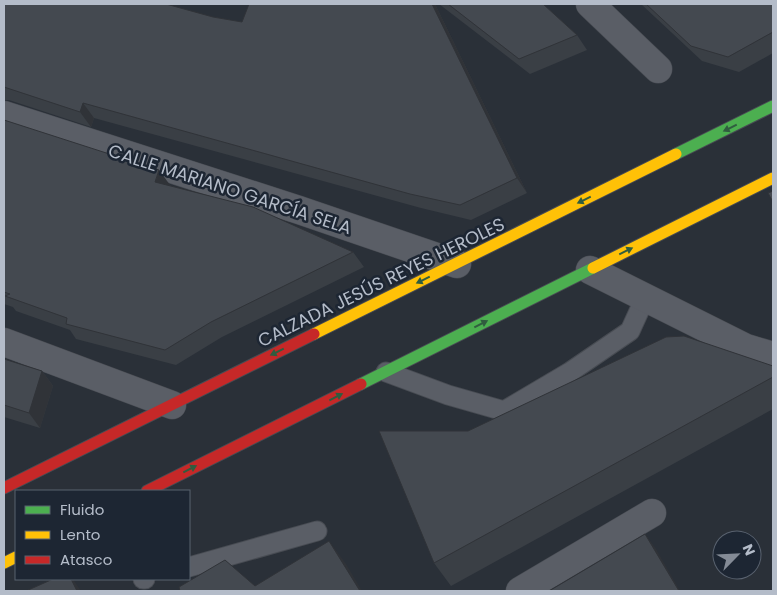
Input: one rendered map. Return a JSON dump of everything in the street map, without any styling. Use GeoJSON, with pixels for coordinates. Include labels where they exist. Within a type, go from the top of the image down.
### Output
{"type":"FeatureCollection","features":[{"type":"Feature","properties":{"kind":"street"},"geometry":{"type":"LineString","coordinates":[[590,4],[658,69]]}},
{"type":"Feature","properties":{"kind":"street","name":"CALZADA JESÚS REYES HEROLES"},"geometry":{"type":"LineString","coordinates":[[4,488],[773,106]]}},
{"type":"Feature","properties":{"kind":"street","name":"CALLE MARIANO GARCÍA SELA"},"geometry":{"type":"LineString","coordinates":[[4,115],[299,210],[457,264]]}},
{"type":"Feature","properties":{"kind":"street"},"geometry":{"type":"LineString","coordinates":[[149,490],[773,178]]}},
{"type":"Feature","properties":{"kind":"street"},"geometry":{"type":"LineString","coordinates":[[590,270],[746,348],[773,356]]}},
{"type":"Feature","properties":{"kind":"street"},"geometry":{"type":"LineString","coordinates":[[4,342],[172,405]]}},
{"type":"Feature","properties":{"kind":"street"},"geometry":{"type":"LineString","coordinates":[[520,591],[652,513]]}},
{"type":"Feature","properties":{"kind":"lane"},"geometry":{"type":"LineString","coordinates":[[386,372],[448,395],[504,410],[570,372],[630,332],[644,298]]}},
{"type":"Feature","properties":{"kind":"lane"},"geometry":{"type":"LineString","coordinates":[[190,566],[317,531]]}},
{"type":"Feature","properties":{"kind":"building"},"geometry":{"type":"Polygon","coordinates":[[[4,4],[166,4],[213,17],[242,22],[249,4],[432,4],[517,178],[460,205],[410,194],[83,103],[80,112],[4,87],[4,4]]]}},
{"type":"Feature","properties":{"kind":"building"},"geometry":{"type":"Polygon","coordinates":[[[448,4],[543,4],[577,35],[519,59],[448,4]]]}},
{"type":"Feature","properties":{"kind":"building"},"geometry":{"type":"Polygon","coordinates":[[[646,4],[773,4],[773,32],[728,57],[691,46],[646,4]]]}},
{"type":"Feature","properties":{"kind":"building"},"geometry":{"type":"Polygon","coordinates":[[[4,120],[159,170],[155,182],[253,207],[353,252],[211,322],[165,350],[66,324],[67,318],[5,296],[10,294],[4,292],[4,120]]]}},
{"type":"Feature","properties":{"kind":"building"},"geometry":{"type":"Polygon","coordinates":[[[773,191],[773,202],[768,193],[773,191]]]}},
{"type":"Feature","properties":{"kind":"building"},"geometry":{"type":"Polygon","coordinates":[[[684,336],[773,366],[773,377],[434,563],[379,431],[468,431],[666,337],[684,336]]]}},
{"type":"Feature","properties":{"kind":"building"},"geometry":{"type":"Polygon","coordinates":[[[4,359],[42,371],[29,413],[4,405],[4,359]]]}},
{"type":"Feature","properties":{"kind":"building"},"geometry":{"type":"Polygon","coordinates":[[[645,534],[679,591],[549,591],[645,534]]]}},
{"type":"Feature","properties":{"kind":"building"},"geometry":{"type":"Polygon","coordinates":[[[329,541],[360,591],[180,591],[179,587],[225,560],[255,586],[329,541]]]}},
{"type":"Feature","properties":{"kind":"building"},"geometry":{"type":"Polygon","coordinates":[[[51,580],[72,580],[77,591],[26,591],[51,580]]]}},
{"type":"Feature","properties":{"kind":"traffic: fast"},"geometry":{"type":"LineString","coordinates":[[676,154],[773,106]]}},
{"type":"Feature","properties":{"kind":"traffic: fast"},"geometry":{"type":"LineString","coordinates":[[361,384],[593,268]]}},
{"type":"Feature","properties":{"kind":"traffic: slow"},"geometry":{"type":"LineString","coordinates":[[314,334],[676,154]]}},
{"type":"Feature","properties":{"kind":"traffic: slow"},"geometry":{"type":"LineString","coordinates":[[593,268],[773,178]]}},
{"type":"Feature","properties":{"kind":"traffic: slow"},"geometry":{"type":"LineString","coordinates":[[4,563],[15,558]]}},
{"type":"Feature","properties":{"kind":"traffic: jam"},"geometry":{"type":"LineString","coordinates":[[4,488],[314,334]]}},
{"type":"Feature","properties":{"kind":"traffic: jam"},"geometry":{"type":"LineString","coordinates":[[149,490],[361,384]]}}]}
